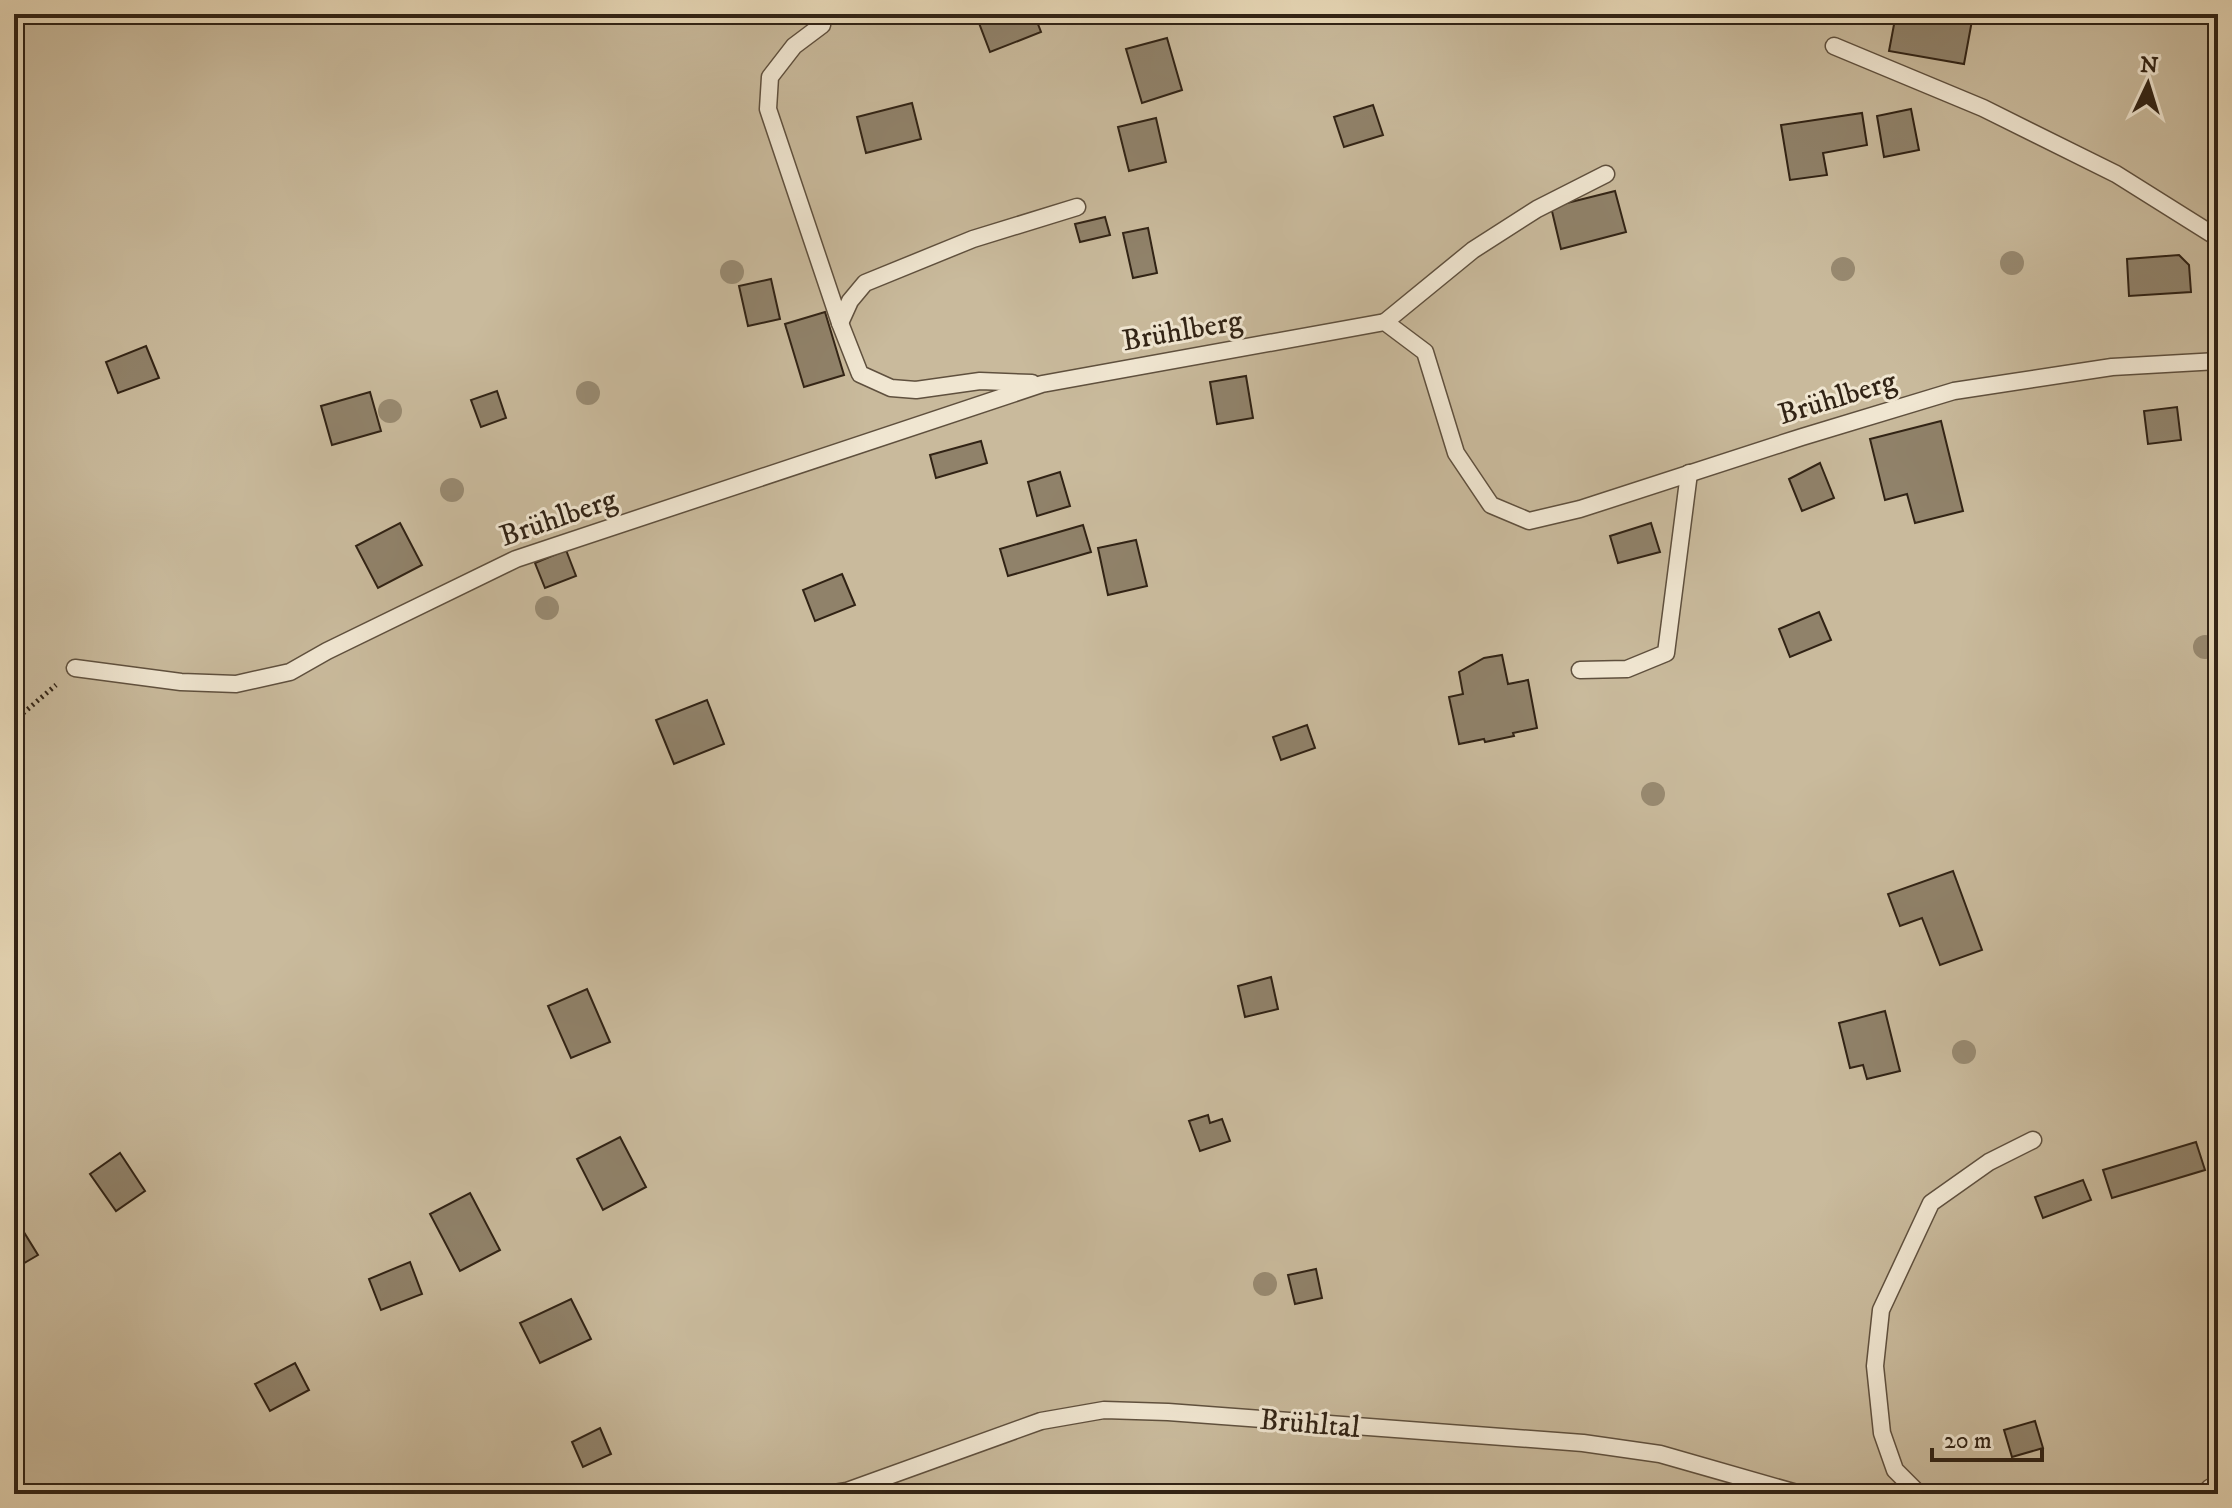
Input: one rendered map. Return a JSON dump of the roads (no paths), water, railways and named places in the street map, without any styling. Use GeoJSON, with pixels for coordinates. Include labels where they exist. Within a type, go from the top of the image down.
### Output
{"type":"FeatureCollection","features":[{"type":"Feature","properties":{"kind":"lane"},"geometry":{"type":"LineString","coordinates":[[822,25],[794,46],[770,77],[768,109],[860,374],[891,388],[916,390],[980,381],[1042,384]]}},
{"type":"Feature","properties":{"kind":"lane"},"geometry":{"type":"LineString","coordinates":[[1834,46],[1983,108],[2116,174],[2218,238]]}},
{"type":"Feature","properties":{"kind":"lane"},"geometry":{"type":"LineString","coordinates":[[1385,322],[1473,250],[1537,209],[1606,174]]}},
{"type":"Feature","properties":{"kind":"lane"},"geometry":{"type":"LineString","coordinates":[[840,323],[850,301],[865,283],[973,239],[1077,207]]}},
{"type":"Feature","properties":{"kind":"lane","name":"Brühlberg"},"geometry":{"type":"LineString","coordinates":[[75,668],[181,682],[236,684],[290,672],[516,559],[1042,384],[1385,322],[1425,352],[1456,453],[1491,505],[1529,521],[1580,509],[1954,391],[2112,367],[2218,361]]}},
{"type":"Feature","properties":{"kind":"lane"},"geometry":{"type":"LineString","coordinates":[[1580,670],[1627,669],[1666,653],[1689,473]]}},
{"type":"Feature","properties":{"kind":"lane"},"geometry":{"type":"LineString","coordinates":[[1919,1494],[1895,1470],[1882,1433],[1875,1366],[1881,1310],[1931,1203],[1989,1162],[2033,1140]]}},
{"type":"Feature","properties":{"kind":"lane","name":"Brühltal"},"geometry":{"type":"LineString","coordinates":[[828,1494],[847,1491],[1041,1421],[1104,1410],[1168,1412],[1583,1443],[1660,1454],[1800,1494]]}}]}
